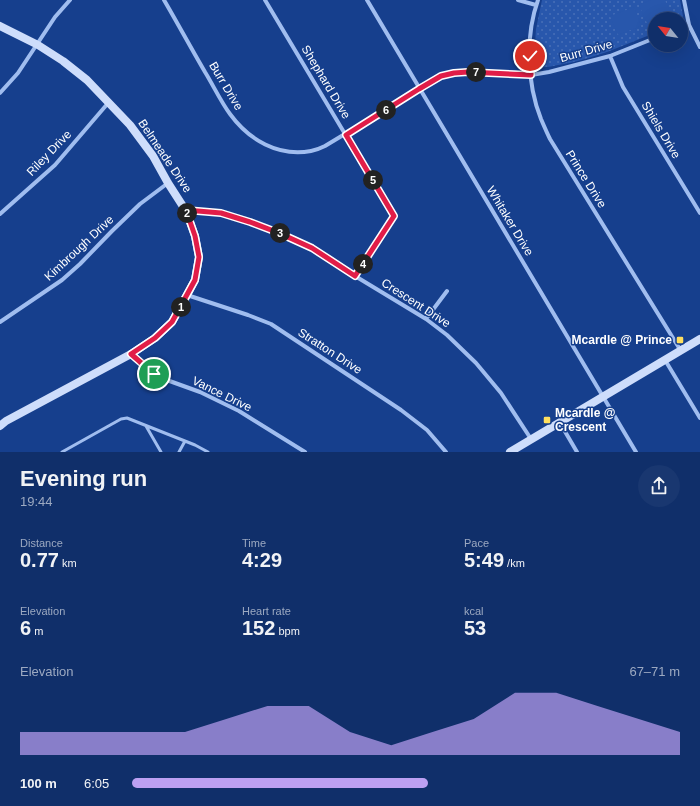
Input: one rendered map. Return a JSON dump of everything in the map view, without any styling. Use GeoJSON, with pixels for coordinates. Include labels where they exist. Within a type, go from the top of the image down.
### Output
{"type":"FeatureCollection","features":[{"type":"Feature","properties":{"kind":"street"},"geometry":{"type":"LineString","coordinates":[[0,93],[18,72],[38,45],[55,18],[70,0]]}},
{"type":"Feature","properties":{"kind":"street","name":"Burr Drive"},"geometry":{"type":"LineString","coordinates":[[164,0],[230,114],[245,131],[268,147],[291,152],[313,151],[325,146],[346,135],[441,76],[468,72],[531,75],[549,72],[610,56],[648,41]]}},
{"type":"Feature","properties":{"kind":"street","name":"Shephard Drive"},"geometry":{"type":"LineString","coordinates":[[265,0],[394,216],[355,276]]}},
{"type":"Feature","properties":{"kind":"street","name":"Whitaker Drive"},"geometry":{"type":"LineString","coordinates":[[367,0],[636,452]]}},
{"type":"Feature","properties":{"kind":"street"},"geometry":{"type":"LineString","coordinates":[[518,0],[536,5]]}},
{"type":"Feature","properties":{"kind":"street","name":"Prince Drive"},"geometry":{"type":"LineString","coordinates":[[538,0],[530,39],[530,56],[534,96],[541,118],[550,139],[681,351]]}},
{"type":"Feature","properties":{"kind":"street"},"geometry":{"type":"LineString","coordinates":[[684,0],[689,25],[700,47]]}},
{"type":"Feature","properties":{"kind":"street","name":"Belmeade Drive"},"geometry":{"type":"LineString","coordinates":[[0,26],[38,45],[63,60],[87,80],[130,125],[153,156],[168,183],[186,210],[195,236],[199,257],[195,280],[187,295],[172,322],[155,338],[131,354],[0,426]]}},
{"type":"Feature","properties":{"kind":"street","name":"Shiels Drive"},"geometry":{"type":"LineString","coordinates":[[610,56],[623,87],[700,213]]}},
{"type":"Feature","properties":{"kind":"street","name":"Riley Drive"},"geometry":{"type":"LineString","coordinates":[[0,214],[55,164],[109,102]]}},
{"type":"Feature","properties":{"kind":"street","name":"Kimbrough Drive"},"geometry":{"type":"LineString","coordinates":[[0,322],[62,280],[140,204],[168,183]]}},
{"type":"Feature","properties":{"kind":"street","name":"Crescent Drive"},"geometry":{"type":"LineString","coordinates":[[186,210],[221,213],[279,233],[312,248],[426,319],[447,335],[476,363],[501,393],[531,439]]}},
{"type":"Feature","properties":{"kind":"street"},"geometry":{"type":"LineString","coordinates":[[426,319],[447,291]]}},
{"type":"Feature","properties":{"kind":"street","name":"Stratton Drive"},"geometry":{"type":"LineString","coordinates":[[187,295],[271,324],[401,410],[428,430],[446,452]]}},
{"type":"Feature","properties":{"kind":"street"},"geometry":{"type":"LineString","coordinates":[[510,452],[700,339]]}},
{"type":"Feature","properties":{"kind":"street","name":"Vance Drive"},"geometry":{"type":"LineString","coordinates":[[131,354],[154,374],[218,400],[239,411],[305,452]]}},
{"type":"Feature","properties":{"kind":"street"},"geometry":{"type":"LineString","coordinates":[[665,360],[700,418]]}},
{"type":"Feature","properties":{"kind":"street"},"geometry":{"type":"LineString","coordinates":[[560,423],[577,452]]}},
{"type":"Feature","properties":{"kind":"lane"},"geometry":{"type":"LineString","coordinates":[[62,452],[122,419],[127,418],[185,441],[208,452]]}},
{"type":"Feature","properties":{"kind":"lane"},"geometry":{"type":"LineString","coordinates":[[146,426],[161,452]]}},
{"type":"Feature","properties":{"kind":"lane"},"geometry":{"type":"LineString","coordinates":[[179,452],[185,441]]}},
{"type":"Feature","properties":{"kind":"shaded area"},"geometry":{"type":"Polygon","coordinates":[[[542,0],[680,0],[682,12],[648,12],[648,36],[608,52],[583,60],[547,67],[540,67],[536,65],[534,59],[536,29],[542,0]]]}},
{"type":"Feature","properties":{"kind":"shaded area"},"geometry":{"type":"Polygon","coordinates":[[[651,0],[665,0],[670,12],[648,12],[647,23],[639,5],[651,0]]]}},
{"type":"Feature","properties":{"kind":"shaded area"},"geometry":{"type":"Polygon","coordinates":[[[634,7],[641,26],[618,35],[610,16],[634,7]]]}},
{"type":"Feature","properties":{"kind":"place","name":"Mcardle @ Prince"},"geometry":{"type":"Point","coordinates":[680,340]}},
{"type":"Feature","properties":{"kind":"place","name":"Mcardle @ Crescent"},"geometry":{"type":"Point","coordinates":[547,420]}},
{"type":"Feature","properties":{"kind":"route"},"geometry":{"type":"LineString","coordinates":[[154,374],[131,354],[155,338],[172,322],[195,280],[199,257],[195,236],[186,210],[221,213],[279,233],[312,248],[355,276],[394,216],[346,135],[441,76],[468,72],[531,75],[530,56]]}}]}
